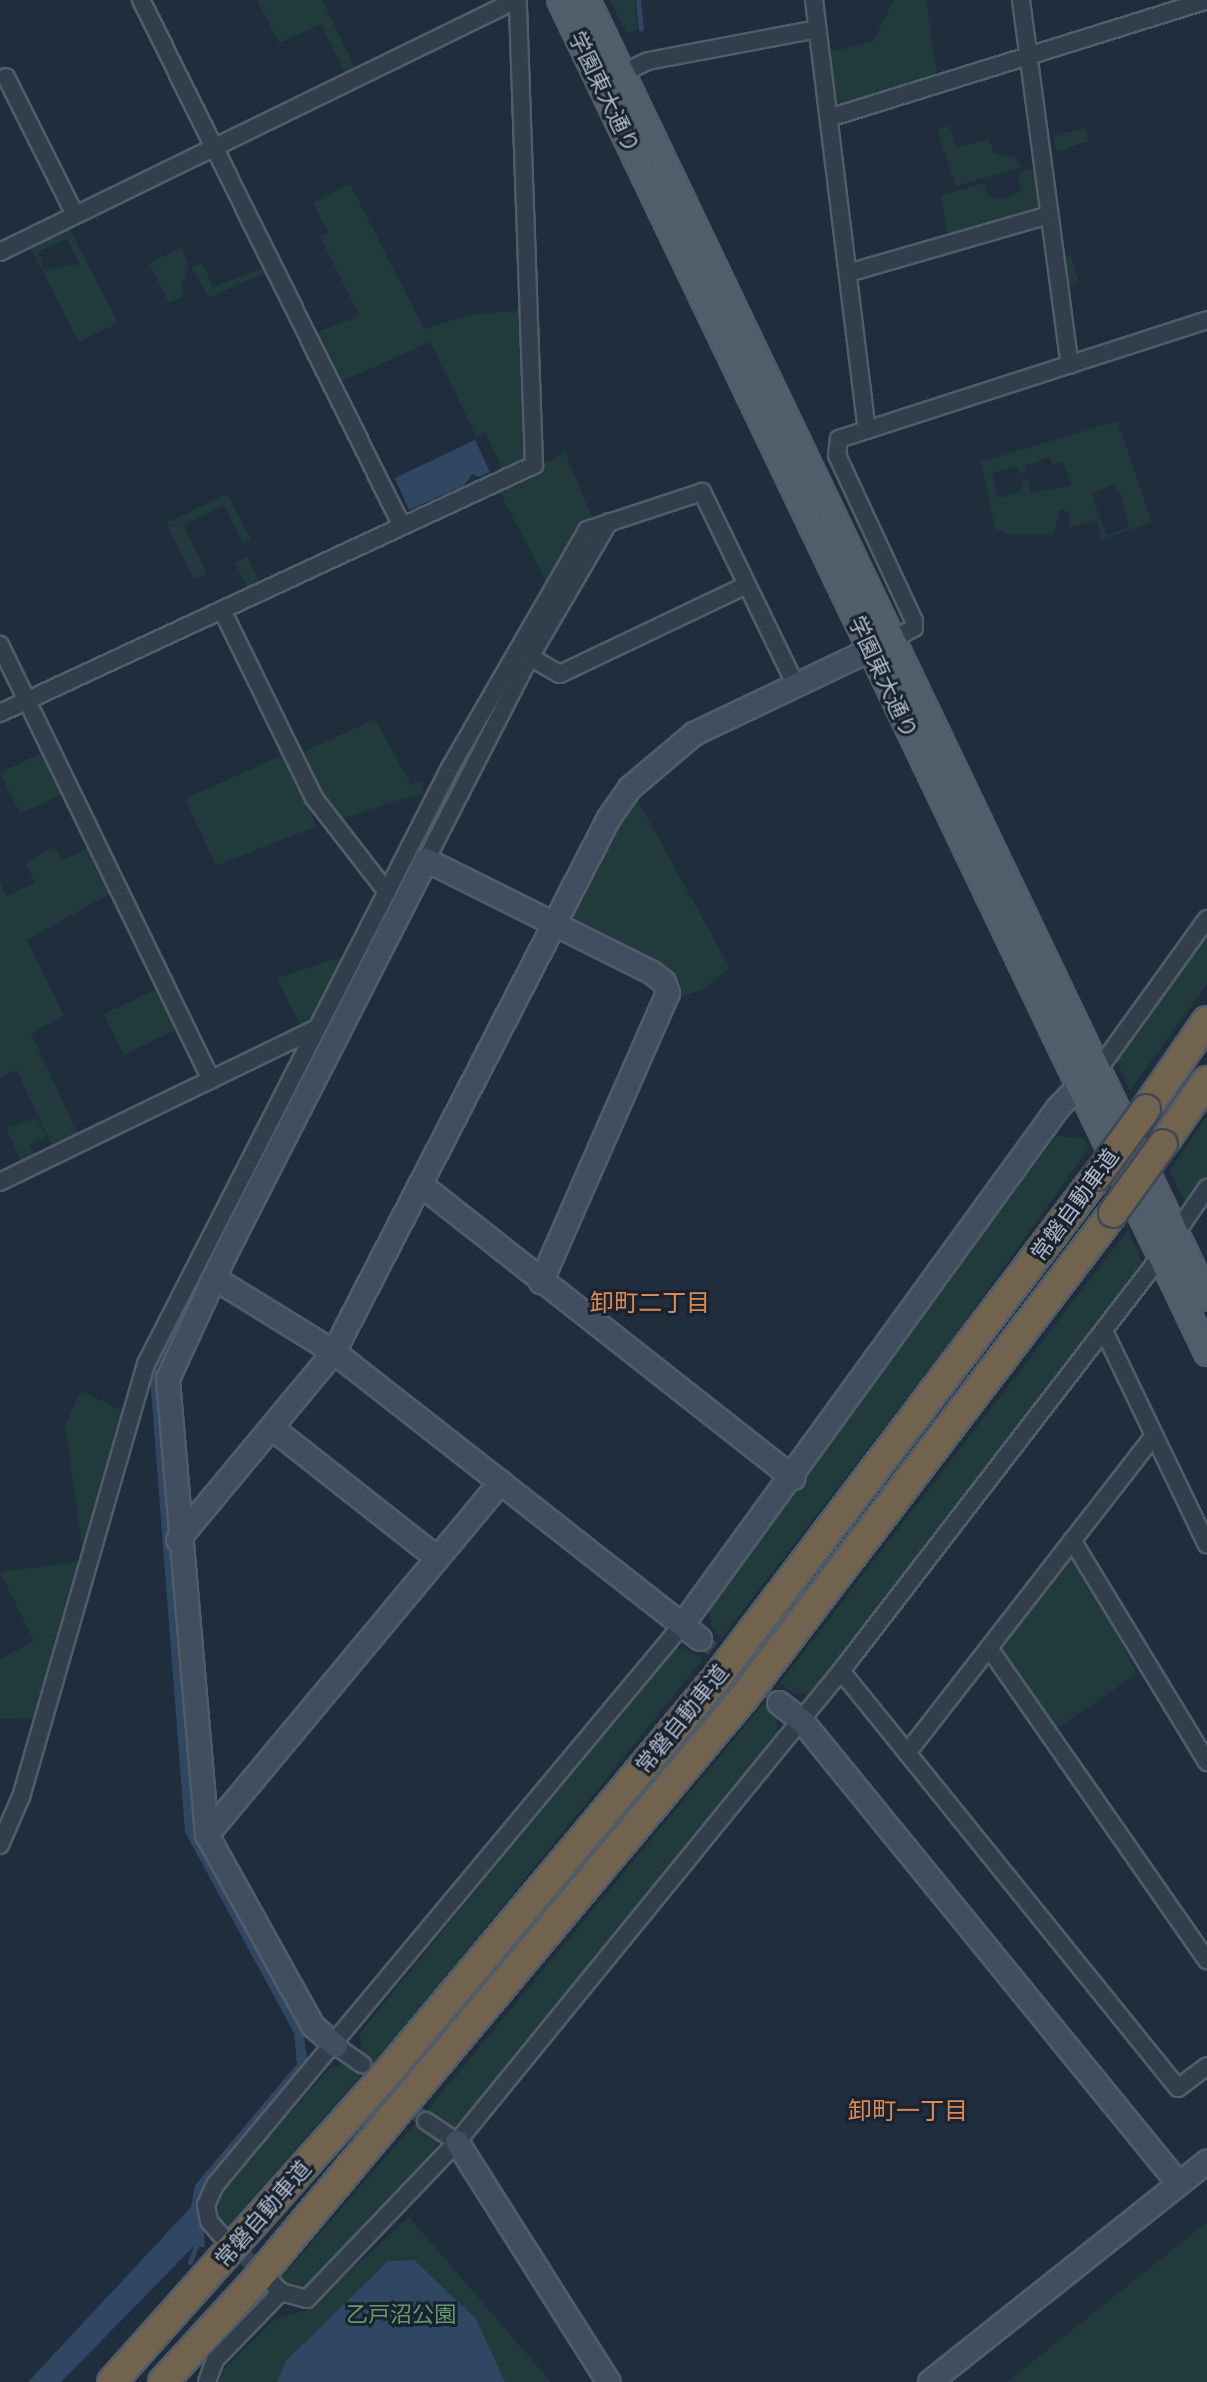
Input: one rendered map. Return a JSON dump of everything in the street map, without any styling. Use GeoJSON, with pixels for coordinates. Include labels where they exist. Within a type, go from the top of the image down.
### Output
{"type":"FeatureCollection","features":[{"type":"Feature","properties":{"kind":"highway","name":"常磐自動車道"},"geometry":{"type":"LineString","coordinates":[[112,2382],[224,2245],[389,2071],[716,1679],[1097,1176],[1207,1021]]}},
{"type":"Feature","properties":{"kind":"highway","name":"常磐自動車道"},"geometry":{"type":"LineString","coordinates":[[163,2382],[270,2285],[745,1696],[1113,1213],[1207,1081]]}},
{"type":"Feature","properties":{"kind":"main road","name":"学園東大通り"},"geometry":{"type":"LineString","coordinates":[[560,0],[612,78],[894,639],[987,839],[1160,1257],[1207,1353]]}},
{"type":"Feature","properties":{"kind":"main road","name":"学園東大通り"},"geometry":{"type":"LineString","coordinates":[[587,0],[612,78],[964,850],[1176,1233],[1207,1298]]}},
{"type":"Feature","properties":{"kind":"street"},"geometry":{"type":"LineString","coordinates":[[141,0],[402,526]]}},
{"type":"Feature","properties":{"kind":"street"},"geometry":{"type":"LineString","coordinates":[[474,0],[481,16]]}},
{"type":"Feature","properties":{"kind":"street"},"geometry":{"type":"LineString","coordinates":[[0,252],[517,0],[534,465],[0,713]]}},
{"type":"Feature","properties":{"kind":"street"},"geometry":{"type":"LineString","coordinates":[[814,0],[867,429]]}},
{"type":"Feature","properties":{"kind":"street"},"geometry":{"type":"LineString","coordinates":[[1021,0],[1070,365]]}},
{"type":"Feature","properties":{"kind":"street"},"geometry":{"type":"LineString","coordinates":[[829,118],[1207,0]]}},
{"type":"Feature","properties":{"kind":"street"},"geometry":{"type":"LineString","coordinates":[[612,78],[648,61],[817,29]]}},
{"type":"Feature","properties":{"kind":"street"},"geometry":{"type":"LineString","coordinates":[[6,77],[75,215]]}},
{"type":"Feature","properties":{"kind":"street"},"geometry":{"type":"LineString","coordinates":[[848,273],[1049,215]]}},
{"type":"Feature","properties":{"kind":"street"},"geometry":{"type":"LineString","coordinates":[[178,1540],[334,1352],[609,818],[659,759],[694,734],[914,628],[914,621],[835,444],[867,429],[1207,320]]}},
{"type":"Feature","properties":{"kind":"street"},"geometry":{"type":"LineString","coordinates":[[0,1845],[21,1797],[146,1364],[506,664],[587,530],[702,492],[796,686]]}},
{"type":"Feature","properties":{"kind":"street"},"geometry":{"type":"LineString","coordinates":[[362,2064],[313,2026],[207,1835],[178,1540],[168,1379],[214,1278],[530,657],[609,522]]}},
{"type":"Feature","properties":{"kind":"street"},"geometry":{"type":"LineString","coordinates":[[530,657],[560,674],[747,585]]}},
{"type":"Feature","properties":{"kind":"street"},"geometry":{"type":"LineString","coordinates":[[222,610],[314,798],[387,892]]}},
{"type":"Feature","properties":{"kind":"street"},"geometry":{"type":"LineString","coordinates":[[0,645],[211,1079]]}},
{"type":"Feature","properties":{"kind":"street"},"geometry":{"type":"LineString","coordinates":[[964,850],[987,839]]}},
{"type":"Feature","properties":{"kind":"street"},"geometry":{"type":"LineString","coordinates":[[426,860],[651,972],[664,982],[668,993],[541,1282]]}},
{"type":"Feature","properties":{"kind":"street"},"geometry":{"type":"LineString","coordinates":[[224,2245],[209,2221],[206,2205],[215,2185],[691,1631],[793,1478],[1058,1108],[1088,1078],[1207,919]]}},
{"type":"Feature","properties":{"kind":"street"},"geometry":{"type":"LineString","coordinates":[[0,1182],[317,1028]]}},
{"type":"Feature","properties":{"kind":"street"},"geometry":{"type":"LineString","coordinates":[[421,1185],[793,1478]]}},
{"type":"Feature","properties":{"kind":"street"},"geometry":{"type":"LineString","coordinates":[[1176,1233],[1207,1188]]}},
{"type":"Feature","properties":{"kind":"street"},"geometry":{"type":"LineString","coordinates":[[207,2382],[215,2360],[270,2285],[307,2299],[457,2142],[841,1671],[1160,1257]]}},
{"type":"Feature","properties":{"kind":"street"},"geometry":{"type":"LineString","coordinates":[[214,1278],[334,1352],[691,1631]]}},
{"type":"Feature","properties":{"kind":"street"},"geometry":{"type":"LineString","coordinates":[[1104,1331],[1207,1545]]}},
{"type":"Feature","properties":{"kind":"street"},"geometry":{"type":"LineString","coordinates":[[272,1428],[437,1558]]}},
{"type":"Feature","properties":{"kind":"street"},"geometry":{"type":"LineString","coordinates":[[907,1753],[1154,1436]]}},
{"type":"Feature","properties":{"kind":"street"},"geometry":{"type":"LineString","coordinates":[[207,1835],[501,1482]]}},
{"type":"Feature","properties":{"kind":"street"},"geometry":{"type":"LineString","coordinates":[[1072,1540],[1207,1762]]}},
{"type":"Feature","properties":{"kind":"street"},"geometry":{"type":"LineString","coordinates":[[989,1648],[1207,1961]]}},
{"type":"Feature","properties":{"kind":"street"},"geometry":{"type":"LineString","coordinates":[[841,1671],[1178,2088],[1207,2066]]}},
{"type":"Feature","properties":{"kind":"street"},"geometry":{"type":"LineString","coordinates":[[779,1703],[801,1720],[1179,2184]]}},
{"type":"Feature","properties":{"kind":"street"},"geometry":{"type":"LineString","coordinates":[[426,2121],[457,2142],[609,2382]]}},
{"type":"Feature","properties":{"kind":"street"},"geometry":{"type":"LineString","coordinates":[[930,2382],[1207,2162]]}},
{"type":"Feature","properties":{"kind":"green space"},"geometry":{"type":"Polygon","coordinates":[[[257,0],[322,0],[356,69],[346,74],[321,24],[279,43],[257,0]]]}},
{"type":"Feature","properties":{"kind":"green space"},"geometry":{"type":"Polygon","coordinates":[[[609,0],[635,0],[638,30],[627,33],[609,0]]]}},
{"type":"Feature","properties":{"kind":"green space"},"geometry":{"type":"Polygon","coordinates":[[[894,0],[926,0],[937,77],[839,110],[834,106],[827,53],[873,41],[894,0]]]}},
{"type":"Feature","properties":{"kind":"green space"},"geometry":{"type":"Polygon","coordinates":[[[949,126],[956,148],[989,139],[994,154],[1015,157],[1022,167],[956,186],[937,130],[949,126]]]}},
{"type":"Feature","properties":{"kind":"green space"},"geometry":{"type":"Polygon","coordinates":[[[1085,128],[1088,141],[1057,152],[1053,137],[1085,128]]]}},
{"type":"Feature","properties":{"kind":"green space"},"geometry":{"type":"Polygon","coordinates":[[[1034,168],[1042,193],[1036,211],[948,238],[941,196],[984,183],[987,196],[1003,199],[1021,191],[1018,173],[992,181],[1034,168]]]}},
{"type":"Feature","properties":{"kind":"green space"},"geometry":{"type":"Polygon","coordinates":[[[350,184],[424,329],[469,315],[522,310],[527,455],[523,462],[504,473],[485,431],[476,436],[430,342],[338,383],[314,334],[359,315],[320,237],[328,232],[313,203],[350,184]]]}},
{"type":"Feature","properties":{"kind":"green space"},"geometry":{"type":"Polygon","coordinates":[[[68,226],[118,323],[79,342],[29,244],[68,226]],[[67,239],[37,252],[45,270],[80,264],[67,239]]]}},
{"type":"Feature","properties":{"kind":"green space"},"geometry":{"type":"Polygon","coordinates":[[[181,248],[189,264],[181,287],[184,296],[169,303],[149,263],[181,248]]]}},
{"type":"Feature","properties":{"kind":"green space"},"geometry":{"type":"Polygon","coordinates":[[[1071,256],[1079,283],[1064,288],[1061,259],[1071,256]]]}},
{"type":"Feature","properties":{"kind":"green space"},"geometry":{"type":"Polygon","coordinates":[[[202,263],[213,287],[267,266],[268,271],[209,298],[192,268],[202,263]]]}},
{"type":"Feature","properties":{"kind":"green space"},"geometry":{"type":"Polygon","coordinates":[[[1117,421],[1152,522],[1102,539],[1096,520],[1070,527],[1068,511],[1061,510],[1053,534],[1007,534],[995,528],[981,462],[1117,421]],[[1049,457],[1025,466],[1026,472],[1020,474],[1017,466],[992,473],[997,498],[1022,491],[1022,481],[1028,479],[1031,492],[1072,486],[1063,462],[1052,465],[1049,457]],[[1113,485],[1091,494],[1107,535],[1129,527],[1120,492],[1113,485]]]}},
{"type":"Feature","properties":{"kind":"green space"},"geometry":{"type":"Polygon","coordinates":[[[565,453],[592,516],[548,585],[497,487],[565,453]]]}},
{"type":"Feature","properties":{"kind":"green space"},"geometry":{"type":"Polygon","coordinates":[[[227,494],[251,539],[243,543],[224,505],[183,525],[207,574],[194,579],[166,523],[227,494]]]}},
{"type":"Feature","properties":{"kind":"green space"},"geometry":{"type":"Polygon","coordinates":[[[247,557],[260,583],[248,589],[235,563],[247,557]]]}},
{"type":"Feature","properties":{"kind":"green space"},"geometry":{"type":"Polygon","coordinates":[[[375,719],[411,785],[421,781],[424,792],[335,821],[299,754],[375,719]]]}},
{"type":"Feature","properties":{"kind":"green space"},"geometry":{"type":"Polygon","coordinates":[[[43,752],[63,794],[20,814],[0,773],[43,752]]]}},
{"type":"Feature","properties":{"kind":"green space"},"geometry":{"type":"Polygon","coordinates":[[[282,755],[317,826],[216,866],[185,799],[282,755]]]}},
{"type":"Feature","properties":{"kind":"green space"},"geometry":{"type":"Polygon","coordinates":[[[633,792],[730,968],[705,988],[674,1000],[562,921],[633,792]]]}},
{"type":"Feature","properties":{"kind":"green space"},"geometry":{"type":"Polygon","coordinates":[[[54,847],[63,860],[88,848],[111,893],[27,940],[64,1016],[31,1033],[79,1137],[53,1149],[17,1070],[0,1078],[0,883],[7,896],[35,883],[25,862],[54,847]]]}},
{"type":"Feature","properties":{"kind":"green space"},"geometry":{"type":"Polygon","coordinates":[[[1207,933],[1207,984],[1130,1091],[1117,1062],[1207,933]]]}},
{"type":"Feature","properties":{"kind":"green space"},"geometry":{"type":"Polygon","coordinates":[[[349,954],[313,1022],[301,1027],[277,978],[349,954]]]}},
{"type":"Feature","properties":{"kind":"green space"},"geometry":{"type":"Polygon","coordinates":[[[158,988],[178,1029],[124,1055],[104,1014],[158,988]]]}},
{"type":"Feature","properties":{"kind":"green space"},"geometry":{"type":"Polygon","coordinates":[[[1207,1116],[1207,1178],[1185,1202],[1169,1171],[1207,1116]]]}},
{"type":"Feature","properties":{"kind":"green space"},"geometry":{"type":"Polygon","coordinates":[[[37,1118],[46,1137],[29,1145],[35,1157],[22,1162],[6,1128],[37,1118]]]}},
{"type":"Feature","properties":{"kind":"green space"},"geometry":{"type":"Polygon","coordinates":[[[1056,1136],[1083,1138],[1089,1148],[954,1337],[721,1639],[711,1626],[708,1605],[1056,1136]]]}},
{"type":"Feature","properties":{"kind":"green space"},"geometry":{"type":"Polygon","coordinates":[[[1128,1230],[1144,1266],[816,1693],[794,1694],[780,1683],[1128,1230]]]}},
{"type":"Feature","properties":{"kind":"green space"},"geometry":{"type":"Polygon","coordinates":[[[81,1391],[125,1412],[84,1561],[65,1425],[81,1391]]]}},
{"type":"Feature","properties":{"kind":"green space"},"geometry":{"type":"Polygon","coordinates":[[[1072,1546],[1137,1674],[1054,1730],[994,1648],[1072,1546]]]}},
{"type":"Feature","properties":{"kind":"green space"},"geometry":{"type":"Polygon","coordinates":[[[84,1561],[35,1718],[0,1719],[0,1659],[34,1641],[0,1572],[84,1561]]]}},
{"type":"Feature","properties":{"kind":"green space"},"geometry":{"type":"Polygon","coordinates":[[[683,1648],[704,1658],[374,2065],[361,2054],[360,2033],[671,1650],[683,1648]]]}},
{"type":"Feature","properties":{"kind":"green space"},"geometry":{"type":"Polygon","coordinates":[[[763,1704],[776,1717],[779,1737],[467,2118],[455,2128],[443,2127],[425,2113],[763,1704]]]}},
{"type":"Feature","properties":{"kind":"green space"},"geometry":{"type":"Polygon","coordinates":[[[343,2064],[364,2072],[225,2229],[217,2219],[218,2194],[330,2068],[343,2064]]]}},
{"type":"Feature","properties":{"kind":"green space"},"geometry":{"type":"Polygon","coordinates":[[[419,2119],[437,2139],[437,2153],[309,2287],[289,2290],[279,2280],[419,2119]]]}},
{"type":"Feature","properties":{"kind":"green space","name":"乙戸沼公園"},"geometry":{"type":"Polygon","coordinates":[[[409,2217],[551,2382],[219,2382],[225,2368],[275,2319],[306,2311],[409,2217]]]}},
{"type":"Feature","properties":{"kind":"green space"},"geometry":{"type":"Polygon","coordinates":[[[1207,2223],[1207,2382],[1007,2382],[1176,2247],[1207,2223]]]}},
{"type":"Feature","properties":{"kind":"water"},"geometry":{"type":"Polygon","coordinates":[[[475,440],[490,472],[479,477],[472,474],[465,485],[409,510],[395,478],[475,440]]]}},
{"type":"Feature","properties":{"kind":"water"},"geometry":{"type":"Polygon","coordinates":[[[568,574],[163,1367],[197,1831],[303,2028],[308,2067],[202,2208],[205,2247],[193,2247],[61,2382],[28,2382],[191,2207],[195,2185],[297,2064],[294,2033],[185,1832],[150,1377],[502,683],[568,574]]]}},
{"type":"Feature","properties":{"kind":"water","name":"乙戸沼公園"},"geometry":{"type":"Polygon","coordinates":[[[414,2260],[476,2319],[505,2382],[277,2382],[286,2361],[388,2261],[414,2260]]]}},
{"type":"Feature","properties":{"kind":"waterway"},"geometry":{"type":"LineString","coordinates":[[638,0],[641,29]]}},
{"type":"Feature","properties":{"kind":"waterway"},"geometry":{"type":"LineString","coordinates":[[190,2262],[198,2241]]}},
{"type":"Feature","properties":{"kind":"tunnel"},"geometry":{"type":"LineString","coordinates":[[700,1639],[779,1703]]}},
{"type":"Feature","properties":{"kind":"tunnel"},"geometry":{"type":"LineString","coordinates":[[362,2064],[426,2121]]}},
{"type":"Feature","properties":{"kind":"tunnel"},"geometry":{"type":"LineString","coordinates":[[228,2241],[266,2277]]}},
{"type":"Feature","properties":{"kind":"district","name":"卸町二丁目"},"geometry":{"type":"Point","coordinates":[650,1304]}},
{"type":"Feature","properties":{"kind":"district","name":"卸町一丁目"},"geometry":{"type":"Point","coordinates":[908,2112]}}]}
